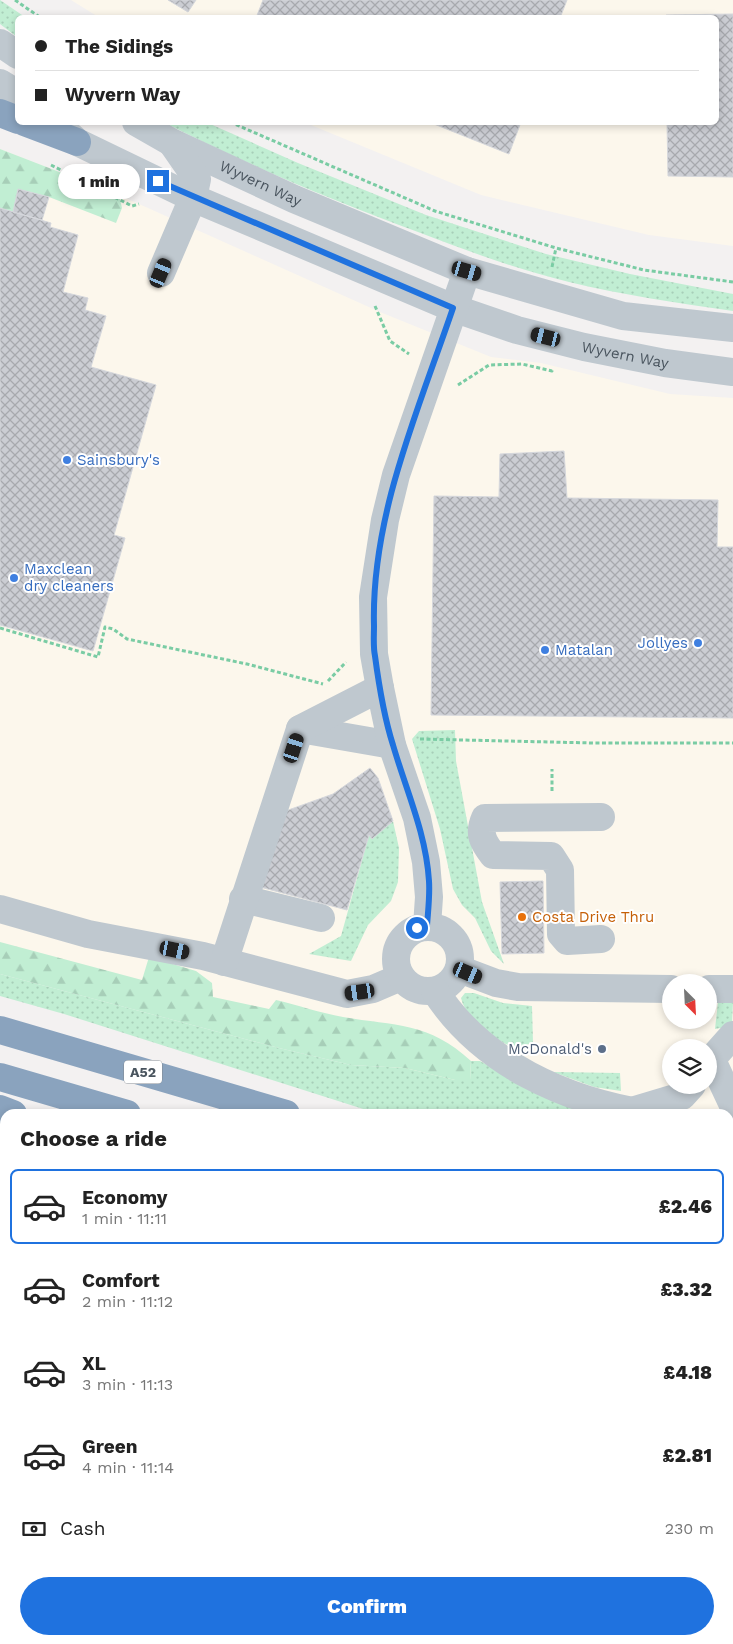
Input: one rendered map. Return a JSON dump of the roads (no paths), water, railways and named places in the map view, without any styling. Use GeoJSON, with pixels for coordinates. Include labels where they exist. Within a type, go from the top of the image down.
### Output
{"type":"FeatureCollection","features":[{"type":"Feature","properties":{"kind":"highway"},"geometry":{"type":"LineString","coordinates":[[0,113],[15,119]]}},
{"type":"Feature","properties":{"kind":"highway"},"geometry":{"type":"LineString","coordinates":[[32,125],[77,142]]}},
{"type":"Feature","properties":{"kind":"highway","name":"A52"},"geometry":{"type":"LineString","coordinates":[[0,1030],[269,1109]]}},
{"type":"Feature","properties":{"kind":"highway"},"geometry":{"type":"LineString","coordinates":[[0,1077],[110,1109]]}},
{"type":"Feature","properties":{"kind":"street"},"geometry":{"type":"LineString","coordinates":[[0,43],[15,53]]}},
{"type":"Feature","properties":{"kind":"street"},"geometry":{"type":"LineString","coordinates":[[0,84],[15,92]]}},
{"type":"Feature","properties":{"kind":"street","name":"Wyvern Way"},"geometry":{"type":"LineString","coordinates":[[59,125],[77,142],[193,198],[453,308],[517,330],[584,347],[665,363],[733,372]]}},
{"type":"Feature","properties":{"kind":"street","name":"Wyvern Way"},"geometry":{"type":"LineString","coordinates":[[141,125],[172,142],[311,206],[467,271],[623,316],[733,328]]}},
{"type":"Feature","properties":{"kind":"street"},"geometry":{"type":"LineString","coordinates":[[161,273],[193,198],[197,178],[172,142]]}},
{"type":"Feature","properties":{"kind":"street"},"geometry":{"type":"LineString","coordinates":[[427,926],[429,880],[402,742],[380,688],[374,654],[373,597],[385,520],[396,475],[467,271]]}},
{"type":"Feature","properties":{"kind":"street"},"geometry":{"type":"LineString","coordinates":[[224,962],[300,729],[380,688]]}},
{"type":"Feature","properties":{"kind":"street"},"geometry":{"type":"LineString","coordinates":[[300,729],[402,742]]}},
{"type":"Feature","properties":{"kind":"street"},"geometry":{"type":"LineString","coordinates":[[601,817],[485,818],[481,828],[483,842],[493,855],[551,856],[560,870],[561,934],[567,941],[601,940]]}},
{"type":"Feature","properties":{"kind":"street"},"geometry":{"type":"LineString","coordinates":[[243,900],[321,918]]}},
{"type":"Feature","properties":{"kind":"street"},"geometry":{"type":"LineString","coordinates":[[0,910],[88,934],[224,962],[347,994],[374,989],[401,977]]}},
{"type":"Feature","properties":{"kind":"street"},"geometry":{"type":"LineString","coordinates":[[427,926],[447,932],[454,939],[460,954],[459,969],[454,979],[445,986],[435,990],[416,989],[401,977],[395,958],[401,940],[408,932],[427,926]]}},
{"type":"Feature","properties":{"kind":"street"},"geometry":{"type":"LineString","coordinates":[[459,969],[496,983],[518,987],[662,989]]}},
{"type":"Feature","properties":{"kind":"street"},"geometry":{"type":"LineString","coordinates":[[718,989],[733,989]]}},
{"type":"Feature","properties":{"kind":"street"},"geometry":{"type":"LineString","coordinates":[[435,990],[447,1010],[477,1041],[508,1064],[588,1101],[627,1109]]}},
{"type":"Feature","properties":{"kind":"street"},"geometry":{"type":"LineString","coordinates":[[717,1052],[733,1035]]}},
{"type":"Feature","properties":{"kind":"street"},"geometry":{"type":"LineString","coordinates":[[717,1074],[733,1105]]}},
{"type":"Feature","properties":{"kind":"street"},"geometry":{"type":"LineString","coordinates":[[649,1109],[684,1094]]}},
{"type":"Feature","properties":{"kind":"place","name":"Sainsbury's"},"geometry":{"type":"Point","coordinates":[67,460]}},
{"type":"Feature","properties":{"kind":"place","name":"Maxclean dry cleaners"},"geometry":{"type":"Point","coordinates":[14,578]}},
{"type":"Feature","properties":{"kind":"place","name":"Jollyes"},"geometry":{"type":"Point","coordinates":[698,643]}},
{"type":"Feature","properties":{"kind":"place","name":"Matalan"},"geometry":{"type":"Point","coordinates":[545,650]}},
{"type":"Feature","properties":{"kind":"place","name":"Costa Drive Thru"},"geometry":{"type":"Point","coordinates":[522,917]}},
{"type":"Feature","properties":{"kind":"place","name":"McDonald's"},"geometry":{"type":"Point","coordinates":[602,1049]}}]}
